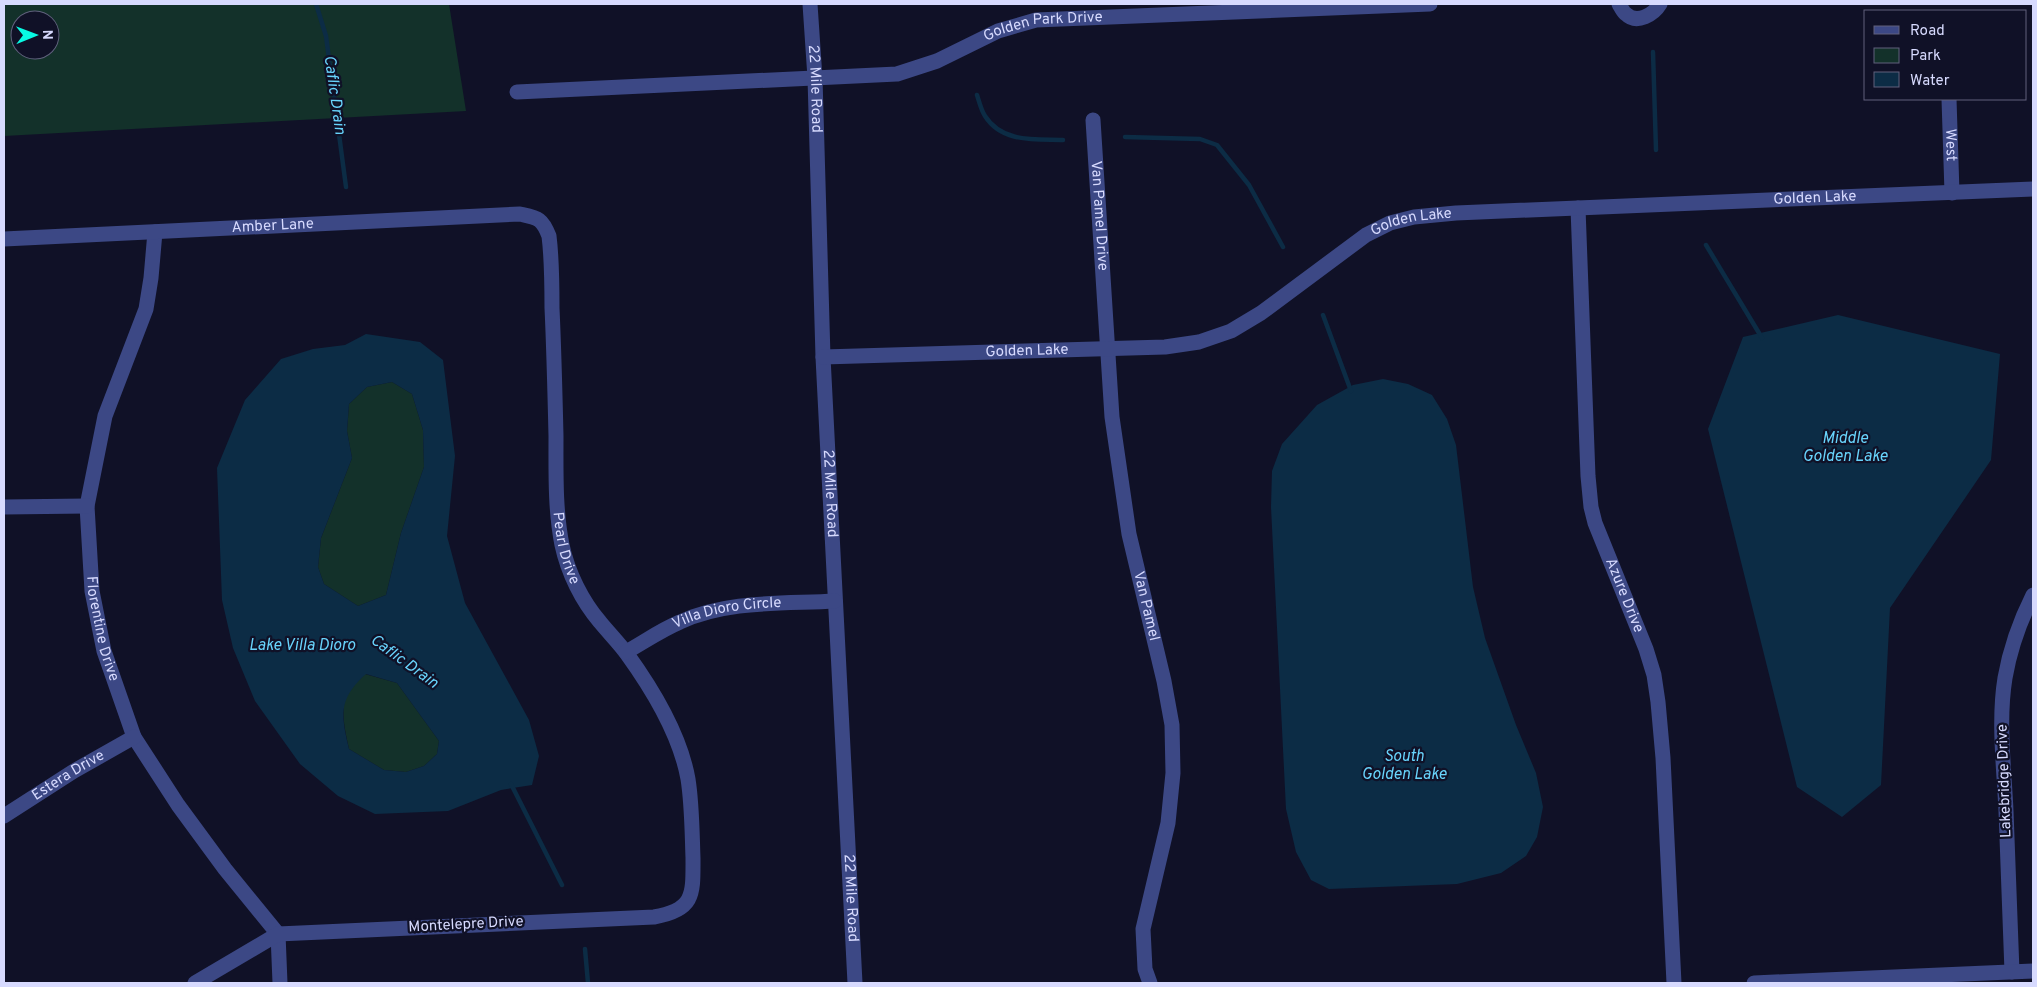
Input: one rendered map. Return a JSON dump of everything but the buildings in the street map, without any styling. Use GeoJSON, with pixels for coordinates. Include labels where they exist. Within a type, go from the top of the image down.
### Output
{"type":"FeatureCollection","features":[{"type":"Feature","properties":{"kind":"street","name":"22 Mile Road"},"geometry":{"type":"LineString","coordinates":[[810,4],[815,78],[823,357],[855,983]]}},
{"type":"Feature","properties":{"kind":"street","name":"Golden Park Drive"},"geometry":{"type":"LineString","coordinates":[[517,92],[897,74],[937,61],[998,31],[1036,20],[1430,4]]}},
{"type":"Feature","properties":{"kind":"street"},"geometry":{"type":"LineString","coordinates":[[1619,4],[1626,14],[1632,17],[1647,17],[1656,11],[1660,4]]}},
{"type":"Feature","properties":{"kind":"street","name":"West"},"geometry":{"type":"LineString","coordinates":[[1949,100],[1952,192]]}},
{"type":"Feature","properties":{"kind":"street","name":"Van Pamel Drive"},"geometry":{"type":"LineString","coordinates":[[1093,120],[1106,312]]}},
{"type":"Feature","properties":{"kind":"street","name":"Golden Lake"},"geometry":{"type":"LineString","coordinates":[[823,357],[1165,347],[1198,342],[1231,331],[1261,313],[1366,235],[1390,223],[1414,217],[1456,213],[2033,189]]}},
{"type":"Feature","properties":{"kind":"street","name":"Azure Drive"},"geometry":{"type":"LineString","coordinates":[[1578,208],[1588,476],[1591,507],[1595,523],[1646,649],[1654,676],[1663,758],[1674,983]]}},
{"type":"Feature","properties":{"kind":"street","name":"Amber Lane"},"geometry":{"type":"LineString","coordinates":[[4,239],[520,214],[541,221]]}},
{"type":"Feature","properties":{"kind":"street","name":"Pearl Drive"},"geometry":{"type":"LineString","coordinates":[[541,221],[549,236],[550,248],[556,472],[559,522],[563,546],[583,598],[599,621],[626,652],[653,694],[679,748],[688,778],[692,844]]}},
{"type":"Feature","properties":{"kind":"street","name":"Florentine Drive"},"geometry":{"type":"LineString","coordinates":[[155,232],[146,309],[105,416],[87,506],[92,591],[104,651],[134,737],[178,805],[225,869],[278,934]]}},
{"type":"Feature","properties":{"kind":"street","name":"Van Pamel"},"geometry":{"type":"LineString","coordinates":[[1106,312],[1106,349],[1112,417],[1129,534],[1164,681],[1172,725],[1173,774],[1168,823],[1143,929],[1145,969],[1150,983]]}},
{"type":"Feature","properties":{"kind":"street"},"geometry":{"type":"LineString","coordinates":[[4,508],[87,506]]}},
{"type":"Feature","properties":{"kind":"street","name":"Lakebridge Drive"},"geometry":{"type":"LineString","coordinates":[[2012,972],[2003,766],[2003,705],[2005,678],[2010,656],[2033,595]]}},
{"type":"Feature","properties":{"kind":"street","name":"Villa Dioro Circle"},"geometry":{"type":"LineString","coordinates":[[626,652],[666,629],[703,614],[730,608],[760,605],[835,601]]}},
{"type":"Feature","properties":{"kind":"street","name":"Estera Drive"},"geometry":{"type":"LineString","coordinates":[[4,816],[74,771],[134,737]]}},
{"type":"Feature","properties":{"kind":"street","name":"Montelepre Drive"},"geometry":{"type":"LineString","coordinates":[[195,983],[278,934],[654,917],[671,914],[682,907],[689,899],[693,875],[692,844]]}},
{"type":"Feature","properties":{"kind":"street"},"geometry":{"type":"LineString","coordinates":[[278,934],[280,983]]}},
{"type":"Feature","properties":{"kind":"street"},"geometry":{"type":"LineString","coordinates":[[1754,983],[1826,982],[2033,970]]}},
{"type":"Feature","properties":{"kind":"green space"},"geometry":{"type":"Polygon","coordinates":[[[4,4],[449,4],[466,111],[4,136],[4,4]]]}},
{"type":"Feature","properties":{"kind":"green space"},"geometry":{"type":"Polygon","coordinates":[[[392,382],[412,394],[423,430],[424,467],[401,533],[386,595],[358,606],[324,584],[318,567],[321,538],[352,458],[347,431],[349,404],[367,387],[392,382]]]}},
{"type":"Feature","properties":{"kind":"green space"},"geometry":{"type":"Polygon","coordinates":[[[365,674],[397,683],[439,741],[437,754],[424,766],[406,772],[384,770],[349,749],[344,717],[345,702],[351,688],[365,674]]]}},
{"type":"Feature","properties":{"kind":"water","name":"Middle Golden Lake"},"geometry":{"type":"Polygon","coordinates":[[[1838,315],[2000,354],[1991,460],[1890,608],[1881,785],[1842,817],[1797,787],[1708,429],[1743,337],[1838,315]]]}},
{"type":"Feature","properties":{"kind":"water","name":"Lake Villa Dioro"},"geometry":{"type":"Polygon","coordinates":[[[366,334],[420,342],[443,360],[455,456],[447,536],[465,603],[529,720],[539,756],[532,785],[501,790],[448,811],[375,814],[338,796],[300,764],[255,701],[233,648],[222,600],[217,468],[245,400],[281,359],[313,349],[345,345],[366,334]],[[392,382],[367,387],[349,404],[347,431],[352,458],[321,538],[318,567],[324,584],[358,606],[386,595],[401,533],[424,467],[423,430],[412,394],[392,382]],[[366,674],[350,691],[344,708],[344,726],[349,749],[384,770],[406,772],[424,766],[437,754],[439,741],[397,683],[366,674]]]}},
{"type":"Feature","properties":{"kind":"water","name":"South Golden Lake"},"geometry":{"type":"Polygon","coordinates":[[[1383,379],[1408,384],[1432,395],[1447,419],[1456,445],[1473,587],[1485,638],[1516,725],[1536,773],[1543,807],[1537,837],[1526,856],[1501,873],[1457,884],[1329,889],[1311,880],[1296,852],[1286,809],[1271,507],[1272,471],[1282,444],[1317,405],[1353,385],[1383,379]]]}},
{"type":"Feature","properties":{"kind":"waterway","name":"Caflic Drain"},"geometry":{"type":"LineString","coordinates":[[316,4],[326,36],[346,187]]}},
{"type":"Feature","properties":{"kind":"waterway"},"geometry":{"type":"LineString","coordinates":[[1653,52],[1656,150]]}},
{"type":"Feature","properties":{"kind":"waterway"},"geometry":{"type":"LineString","coordinates":[[977,95],[985,116],[1000,131],[1020,138],[1063,140]]}},
{"type":"Feature","properties":{"kind":"waterway"},"geometry":{"type":"LineString","coordinates":[[1125,137],[1200,139],[1217,145],[1249,185],[1283,247]]}},
{"type":"Feature","properties":{"kind":"waterway"},"geometry":{"type":"LineString","coordinates":[[1706,245],[1762,338]]}},
{"type":"Feature","properties":{"kind":"waterway"},"geometry":{"type":"LineString","coordinates":[[1323,315],[1351,391]]}},
{"type":"Feature","properties":{"kind":"waterway","name":"Caflic Drain"},"geometry":{"type":"LineString","coordinates":[[511,784],[562,885]]}},
{"type":"Feature","properties":{"kind":"waterway","name":"Caflic Drain"},"geometry":{"type":"LineString","coordinates":[[585,949],[588,983]]}}]}
